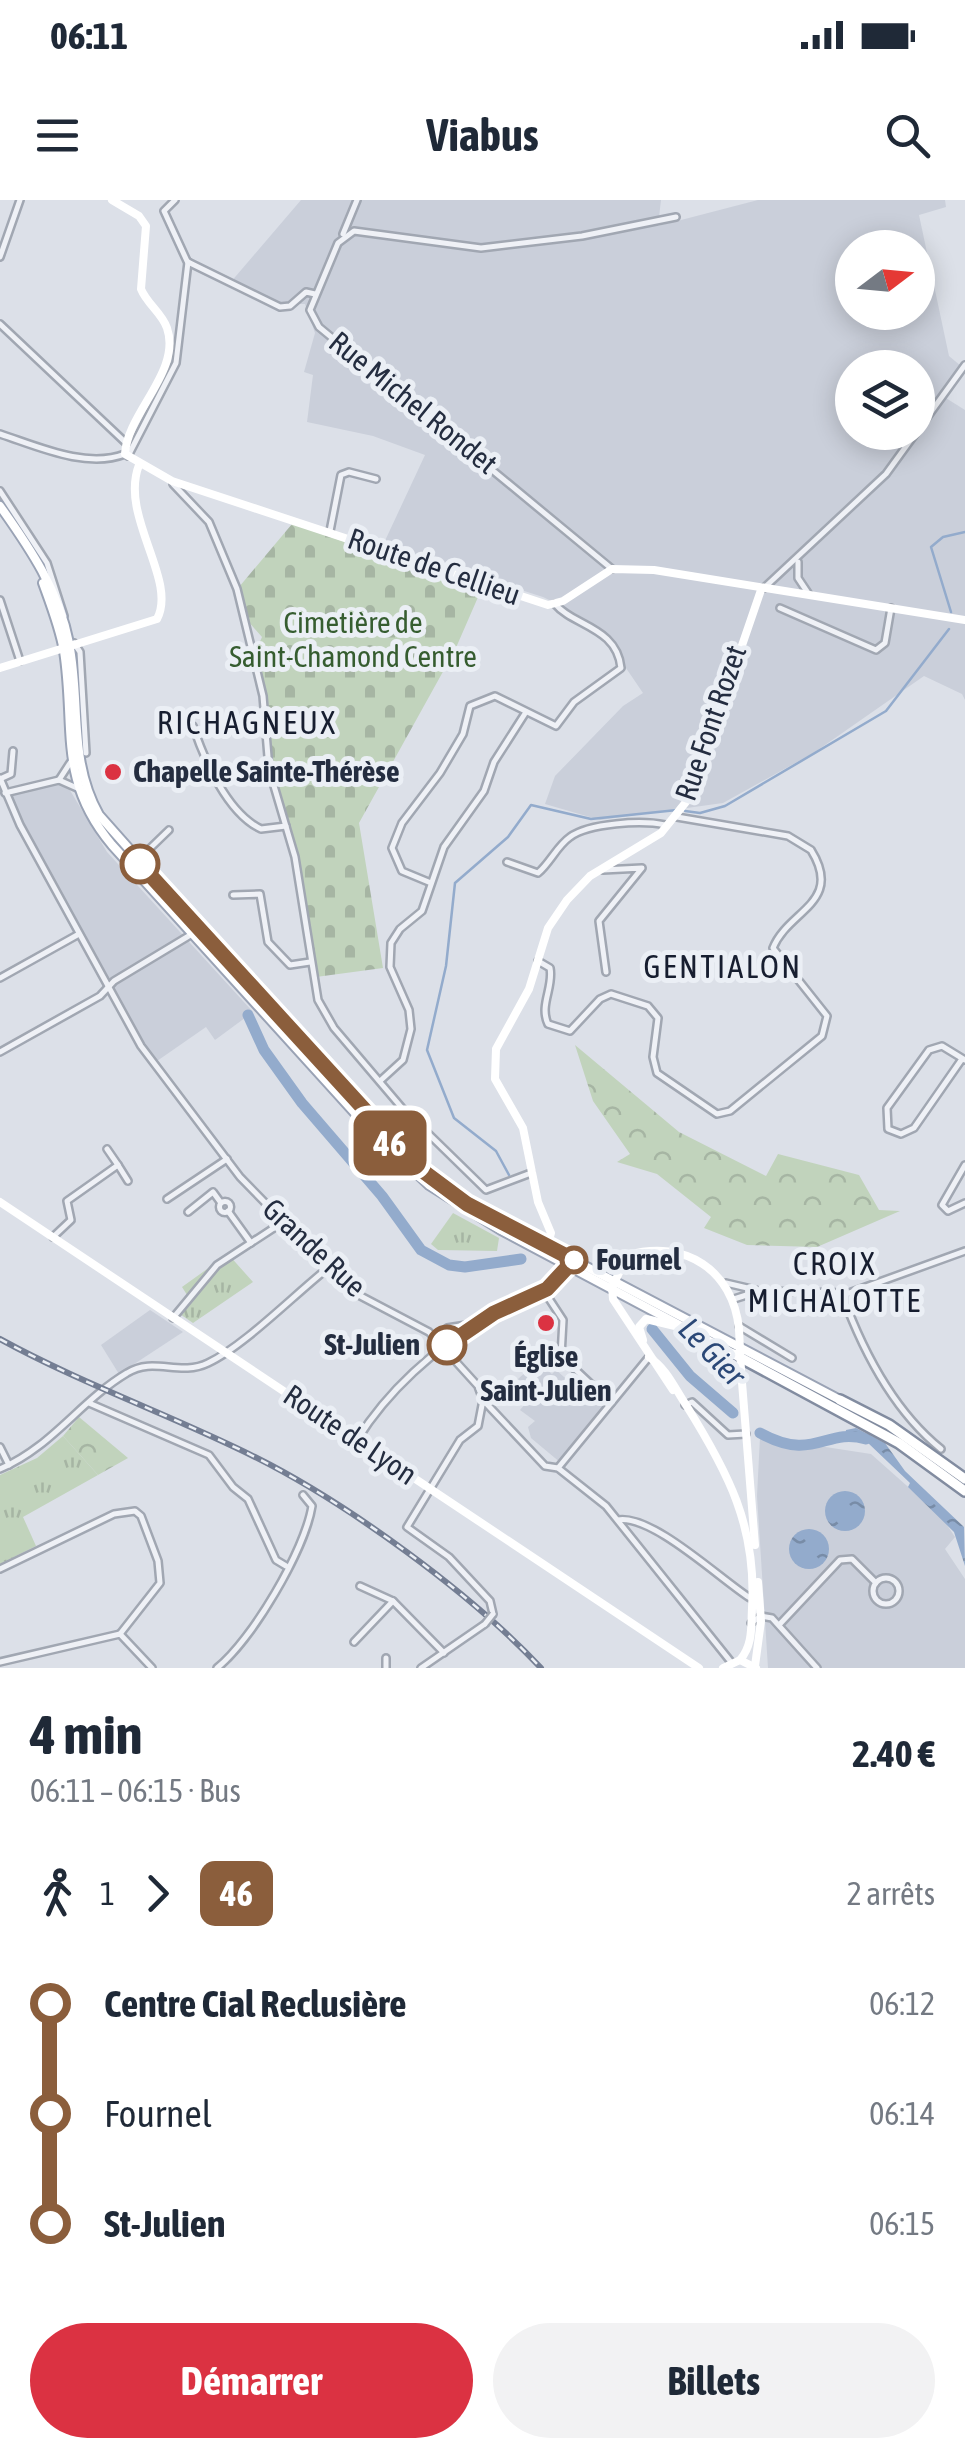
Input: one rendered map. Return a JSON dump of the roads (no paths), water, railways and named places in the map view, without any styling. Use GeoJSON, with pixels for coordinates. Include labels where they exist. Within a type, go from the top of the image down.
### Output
{"type":"FeatureCollection","features":[{"type":"Feature","properties":{"kind":"highway"},"geometry":{"type":"LineString","coordinates":[[734,1354],[900,1443],[965,1490]]}},
{"type":"Feature","properties":{"kind":"highway"},"geometry":{"type":"LineString","coordinates":[[840,1400],[889,1425],[965,1479]]}},
{"type":"Feature","properties":{"kind":"main road"},"geometry":{"type":"LineString","coordinates":[[112,200],[139,216],[146,226],[141,289],[166,324],[169,337],[164,363],[126,451]]}},
{"type":"Feature","properties":{"kind":"main road","name":"Route de Cellieu"},"geometry":{"type":"LineString","coordinates":[[126,451],[139,465],[172,482],[555,604],[612,570]]}},
{"type":"Feature","properties":{"kind":"main road"},"geometry":{"type":"LineString","coordinates":[[0,668],[147,625],[160,614],[161,594],[132,496],[139,465]]}},
{"type":"Feature","properties":{"kind":"main road"},"geometry":{"type":"LineString","coordinates":[[0,506],[39,567],[62,618],[69,645],[76,746],[83,782],[106,825],[395,1156],[460,1206],[840,1400]]}},
{"type":"Feature","properties":{"kind":"main road"},"geometry":{"type":"LineString","coordinates":[[39,567],[69,645],[70,763],[77,788],[100,830],[196,930]]}},
{"type":"Feature","properties":{"kind":"main road"},"geometry":{"type":"LineString","coordinates":[[612,570],[654,570],[965,620]]}},
{"type":"Feature","properties":{"kind":"main road","name":"Rue Font Rozet"},"geometry":{"type":"LineString","coordinates":[[547,1250],[550,1233],[531,1173],[523,1128],[498,1087],[494,1061],[529,989],[554,918],[580,884],[640,849],[680,812],[761,590]]}},
{"type":"Feature","properties":{"kind":"main road","name":"Route de Lyon"},"geometry":{"type":"LineString","coordinates":[[0,1202],[699,1668]]}},
{"type":"Feature","properties":{"kind":"main road"},"geometry":{"type":"LineString","coordinates":[[686,1405],[617,1309],[613,1284],[625,1258],[638,1253],[691,1258],[726,1283],[734,1299],[761,1616],[756,1667],[732,1663]]}},
{"type":"Feature","properties":{"kind":"main road"},"geometry":{"type":"LineString","coordinates":[[613,1284],[724,1349]]}},
{"type":"Feature","properties":{"kind":"main road"},"geometry":{"type":"LineString","coordinates":[[732,1663],[749,1646],[751,1624],[754,1557],[742,1509],[724,1466],[640,1335],[646,1319],[657,1318],[734,1354]]}},
{"type":"Feature","properties":{"kind":"main road"},"geometry":{"type":"LineString","coordinates":[[648,1356],[663,1368]]}},
{"type":"Feature","properties":{"kind":"main road"},"geometry":{"type":"LineString","coordinates":[[742,1509],[749,1505],[750,1492]]}},
{"type":"Feature","properties":{"kind":"street"},"geometry":{"type":"LineString","coordinates":[[0,257],[20,200]]}},
{"type":"Feature","properties":{"kind":"street"},"geometry":{"type":"LineString","coordinates":[[0,434],[84,458],[106,460],[126,451],[176,363],[188,262],[164,211],[176,200]]}},
{"type":"Feature","properties":{"kind":"street","name":"Rue Michel Rondet"},"geometry":{"type":"LineString","coordinates":[[357,200],[310,310],[319,327],[612,570]]}},
{"type":"Feature","properties":{"kind":"street"},"geometry":{"type":"LineString","coordinates":[[342,236],[360,231],[481,248],[582,236],[676,216]]}},
{"type":"Feature","properties":{"kind":"street"},"geometry":{"type":"LineString","coordinates":[[188,262],[280,307],[290,306],[306,292],[315,294]]}},
{"type":"Feature","properties":{"kind":"street"},"geometry":{"type":"LineString","coordinates":[[0,324],[126,451]]}},
{"type":"Feature","properties":{"kind":"street"},"geometry":{"type":"LineString","coordinates":[[761,590],[886,474],[965,365]]}},
{"type":"Feature","properties":{"kind":"street"},"geometry":{"type":"LineString","coordinates":[[330,532],[342,475],[349,472],[376,478]]}},
{"type":"Feature","properties":{"kind":"street"},"geometry":{"type":"LineString","coordinates":[[172,482],[206,518],[237,590],[265,715],[270,770],[296,858],[318,1000],[334,1028],[406,1112],[486,1190],[531,1173]]}},
{"type":"Feature","properties":{"kind":"street"},"geometry":{"type":"LineString","coordinates":[[0,491],[47,564],[64,606],[62,618]]}},
{"type":"Feature","properties":{"kind":"street"},"geometry":{"type":"LineString","coordinates":[[798,559],[798,578],[808,595]]}},
{"type":"Feature","properties":{"kind":"street"},"geometry":{"type":"LineString","coordinates":[[0,600],[20,661]]}},
{"type":"Feature","properties":{"kind":"street"},"geometry":{"type":"LineString","coordinates":[[432,883],[396,866],[392,848],[402,823],[440,773],[463,734],[470,706],[495,696],[556,726],[574,702],[620,670],[620,660],[590,624],[555,604]]}},
{"type":"Feature","properties":{"kind":"street"},"geometry":{"type":"LineString","coordinates":[[780,608],[876,650],[885,642],[890,608]]}},
{"type":"Feature","properties":{"kind":"street"},"geometry":{"type":"LineString","coordinates":[[69,645],[80,652],[86,753]]}},
{"type":"Feature","properties":{"kind":"street"},"geometry":{"type":"LineString","coordinates":[[380,1081],[402,1060],[411,1029],[409,1010],[390,967],[391,943],[400,929],[420,915],[444,847],[484,791],[494,762],[526,712]]}},
{"type":"Feature","properties":{"kind":"street"},"geometry":{"type":"LineString","coordinates":[[192,726],[214,774],[245,818],[261,829],[286,826]]}},
{"type":"Feature","properties":{"kind":"street"},"geometry":{"type":"LineString","coordinates":[[0,779],[11,774],[13,750]]}},
{"type":"Feature","properties":{"kind":"street"},"geometry":{"type":"LineString","coordinates":[[59,780],[70,763]]}},
{"type":"Feature","properties":{"kind":"street","name":"Grande Rue"},"geometry":{"type":"LineString","coordinates":[[0,779],[126,1019],[227,1159],[351,1290],[422,1327],[444,1347],[480,1389],[483,1400],[545,1466],[558,1468],[618,1520],[732,1663]]}},
{"type":"Feature","properties":{"kind":"street"},"geometry":{"type":"LineString","coordinates":[[6,793],[59,780],[77,788]]}},
{"type":"Feature","properties":{"kind":"street"},"geometry":{"type":"LineString","coordinates":[[538,961],[550,968],[552,975],[544,1010],[553,1028],[565,1032],[576,1028],[605,995],[648,1006],[658,1018],[653,1057],[658,1073],[712,1112],[730,1112],[822,1036],[828,1021],[773,948],[816,900],[820,885],[816,858],[796,838],[729,827],[680,812]]}},
{"type":"Feature","properties":{"kind":"street"},"geometry":{"type":"LineString","coordinates":[[507,862],[538,873],[566,840],[586,828],[632,822],[667,828]]}},
{"type":"Feature","properties":{"kind":"street"},"geometry":{"type":"LineString","coordinates":[[137,861],[168,830]]}},
{"type":"Feature","properties":{"kind":"street"},"geometry":{"type":"LineString","coordinates":[[602,868],[642,868],[599,921],[606,972]]}},
{"type":"Feature","properties":{"kind":"street"},"geometry":{"type":"LineString","coordinates":[[233,895],[260,894],[270,944],[290,965],[310,962]]}},
{"type":"Feature","properties":{"kind":"street"},"geometry":{"type":"LineString","coordinates":[[0,1052],[75,1010],[196,930]]}},
{"type":"Feature","properties":{"kind":"street"},"geometry":{"type":"LineString","coordinates":[[0,978],[80,934]]}},
{"type":"Feature","properties":{"kind":"street"},"geometry":{"type":"LineString","coordinates":[[933,1046],[942,1046],[964,1060],[908,1134],[894,1134],[884,1114],[933,1046]]}},
{"type":"Feature","properties":{"kind":"street"},"geometry":{"type":"LineString","coordinates":[[106,1149],[128,1182]]}},
{"type":"Feature","properties":{"kind":"street"},"geometry":{"type":"LineString","coordinates":[[167,1199],[227,1159]]}},
{"type":"Feature","properties":{"kind":"street"},"geometry":{"type":"LineString","coordinates":[[53,1237],[71,1220],[67,1201],[118,1166]]}},
{"type":"Feature","properties":{"kind":"street"},"geometry":{"type":"LineString","coordinates":[[965,1166],[942,1205],[948,1211],[965,1203]]}},
{"type":"Feature","properties":{"kind":"street"},"geometry":{"type":"LineString","coordinates":[[188,1212],[213,1192],[222,1211],[228,1212],[250,1243]]}},
{"type":"Feature","properties":{"kind":"street"},"geometry":{"type":"LineString","coordinates":[[173,1318],[229,1256],[283,1222]]}},
{"type":"Feature","properties":{"kind":"street"},"geometry":{"type":"LineString","coordinates":[[734,1299],[759,1291],[842,1294],[964,1254]]}},
{"type":"Feature","properties":{"kind":"street"},"geometry":{"type":"LineString","coordinates":[[357,1440],[408,1376],[477,1324],[544,1291],[572,1263]]}},
{"type":"Feature","properties":{"kind":"street"},"geometry":{"type":"LineString","coordinates":[[0,1469],[40,1449],[89,1403],[139,1366],[194,1368],[224,1352],[328,1268]]}},
{"type":"Feature","properties":{"kind":"street"},"geometry":{"type":"LineString","coordinates":[[726,1283],[740,1282],[759,1291]]}},
{"type":"Feature","properties":{"kind":"street"},"geometry":{"type":"LineString","coordinates":[[544,1291],[563,1320],[560,1349],[564,1360],[611,1403]]}},
{"type":"Feature","properties":{"kind":"street"},"geometry":{"type":"LineString","coordinates":[[842,1294],[862,1347],[916,1424],[942,1449]]}},
{"type":"Feature","properties":{"kind":"street"},"geometry":{"type":"LineString","coordinates":[[451,1342],[446,1332],[452,1326],[477,1324]]}},
{"type":"Feature","properties":{"kind":"street"},"geometry":{"type":"LineString","coordinates":[[739,1327],[792,1358]]}},
{"type":"Feature","properties":{"kind":"street"},"geometry":{"type":"LineString","coordinates":[[538,1360],[560,1349]]}},
{"type":"Feature","properties":{"kind":"street"},"geometry":{"type":"LineString","coordinates":[[558,1468],[648,1356]]}},
{"type":"Feature","properties":{"kind":"street"},"geometry":{"type":"LineString","coordinates":[[421,1668],[485,1624],[493,1614],[490,1602],[449,1557],[410,1533],[409,1521],[458,1444],[478,1426],[483,1400]]}},
{"type":"Feature","properties":{"kind":"street"},"geometry":{"type":"LineString","coordinates":[[686,1405],[692,1402],[728,1435],[746,1434]]}},
{"type":"Feature","properties":{"kind":"street"},"geometry":{"type":"LineString","coordinates":[[89,1403],[188,1444],[220,1466],[233,1487],[250,1500],[276,1560],[286,1566]]}},
{"type":"Feature","properties":{"kind":"street"},"geometry":{"type":"LineString","coordinates":[[0,1446],[10,1465]]}},
{"type":"Feature","properties":{"kind":"street"},"geometry":{"type":"LineString","coordinates":[[216,1668],[252,1632],[286,1566],[312,1510],[303,1495]]}},
{"type":"Feature","properties":{"kind":"street"},"geometry":{"type":"LineString","coordinates":[[0,1569],[114,1514],[135,1511],[141,1516],[158,1561],[160,1583],[120,1634],[0,1662]]}},
{"type":"Feature","properties":{"kind":"street"},"geometry":{"type":"LineString","coordinates":[[618,1520],[642,1525],[680,1546],[752,1598]]}},
{"type":"Feature","properties":{"kind":"street"},"geometry":{"type":"LineString","coordinates":[[759,1631],[779,1625],[840,1560],[852,1560],[876,1583]]}},
{"type":"Feature","properties":{"kind":"street"},"geometry":{"type":"LineString","coordinates":[[884,1578],[896,1583],[896,1599],[886,1604],[878,1601],[874,1594],[876,1583],[884,1578]]}},
{"type":"Feature","properties":{"kind":"street"},"geometry":{"type":"LineString","coordinates":[[360,1586],[393,1601],[444,1652]]}},
{"type":"Feature","properties":{"kind":"street"},"geometry":{"type":"LineString","coordinates":[[354,1642],[393,1601]]}},
{"type":"Feature","properties":{"kind":"street"},"geometry":{"type":"LineString","coordinates":[[751,1624],[761,1616],[779,1625],[817,1668]]}},
{"type":"Feature","properties":{"kind":"street"},"geometry":{"type":"LineString","coordinates":[[120,1634],[152,1668]]}},
{"type":"Feature","properties":{"kind":"street"},"geometry":{"type":"LineString","coordinates":[[386,1658],[386,1668]]}},
{"type":"Feature","properties":{"kind":"water"},"geometry":{"type":"Polygon","coordinates":[[[856,1428],[885,1443],[905,1471],[964,1527],[965,1566],[954,1532],[908,1487],[910,1483],[867,1442],[845,1437],[846,1430],[856,1428]]]}},
{"type":"Feature","properties":{"kind":"water"},"geometry":{"type":"Polygon","coordinates":[[[845,1491],[859,1497],[865,1511],[859,1525],[845,1531],[831,1525],[825,1511],[831,1497],[845,1491]]]}},
{"type":"Feature","properties":{"kind":"water"},"geometry":{"type":"Polygon","coordinates":[[[809,1529],[823,1535],[829,1549],[823,1563],[809,1569],[795,1563],[789,1549],[795,1535],[809,1529]]]}},
{"type":"Feature","properties":{"kind":"waterway"},"geometry":{"type":"LineString","coordinates":[[951,612],[931,547],[943,537],[965,532]]}},
{"type":"Feature","properties":{"kind":"waterway"},"geometry":{"type":"LineString","coordinates":[[685,811],[700,813],[725,806],[886,711],[949,629]]}},
{"type":"Feature","properties":{"kind":"waterway"},"geometry":{"type":"LineString","coordinates":[[509,1175],[496,1151],[454,1118],[427,1050],[446,966],[455,883],[508,837],[531,805],[591,819],[677,810]]}},
{"type":"Feature","properties":{"kind":"waterway","name":"Le Gier"},"geometry":{"type":"LineString","coordinates":[[248,1015],[264,1050],[302,1103],[382,1196],[421,1250],[449,1265],[465,1267],[521,1259]]}},
{"type":"Feature","properties":{"kind":"waterway","name":"Le Gier"},"geometry":{"type":"LineString","coordinates":[[652,1329],[690,1376],[733,1413]]}},
{"type":"Feature","properties":{"kind":"waterway","name":"Le Gier"},"geometry":{"type":"LineString","coordinates":[[760,1433],[794,1445],[840,1437],[866,1439]]}},
{"type":"Feature","properties":{"kind":"railway"},"geometry":{"type":"LineString","coordinates":[[0,1339],[255,1457],[329,1499],[444,1580],[541,1668]]}},
{"type":"Feature","properties":{"kind":"place","name":"Chapelle Sainte-Thérèse"},"geometry":{"type":"Point","coordinates":[113,772]}},
{"type":"Feature","properties":{"kind":"place","name":"Fournel"},"geometry":{"type":"Point","coordinates":[574,1260]}},
{"type":"Feature","properties":{"kind":"place","name":"Église Saint-Julien"},"geometry":{"type":"Point","coordinates":[546,1323]}},
{"type":"Feature","properties":{"kind":"place","name":"St-Julien"},"geometry":{"type":"Point","coordinates":[447,1345]}},
{"type":"Feature","properties":{"kind":"district","name":"RICHAGNEUX"},"geometry":{"type":"Point","coordinates":[247,723]}},
{"type":"Feature","properties":{"kind":"district","name":"GENTIALON"},"geometry":{"type":"Point","coordinates":[723,967]}},
{"type":"Feature","properties":{"kind":"district","name":"CROIX MICHALOTTE"},"geometry":{"type":"Point","coordinates":[835,1282]}},
{"type":"Feature","properties":{"kind":"park label","name":"Cimetière de Saint-Chamond Centre"},"geometry":{"type":"Point","coordinates":[353,640]}}]}
